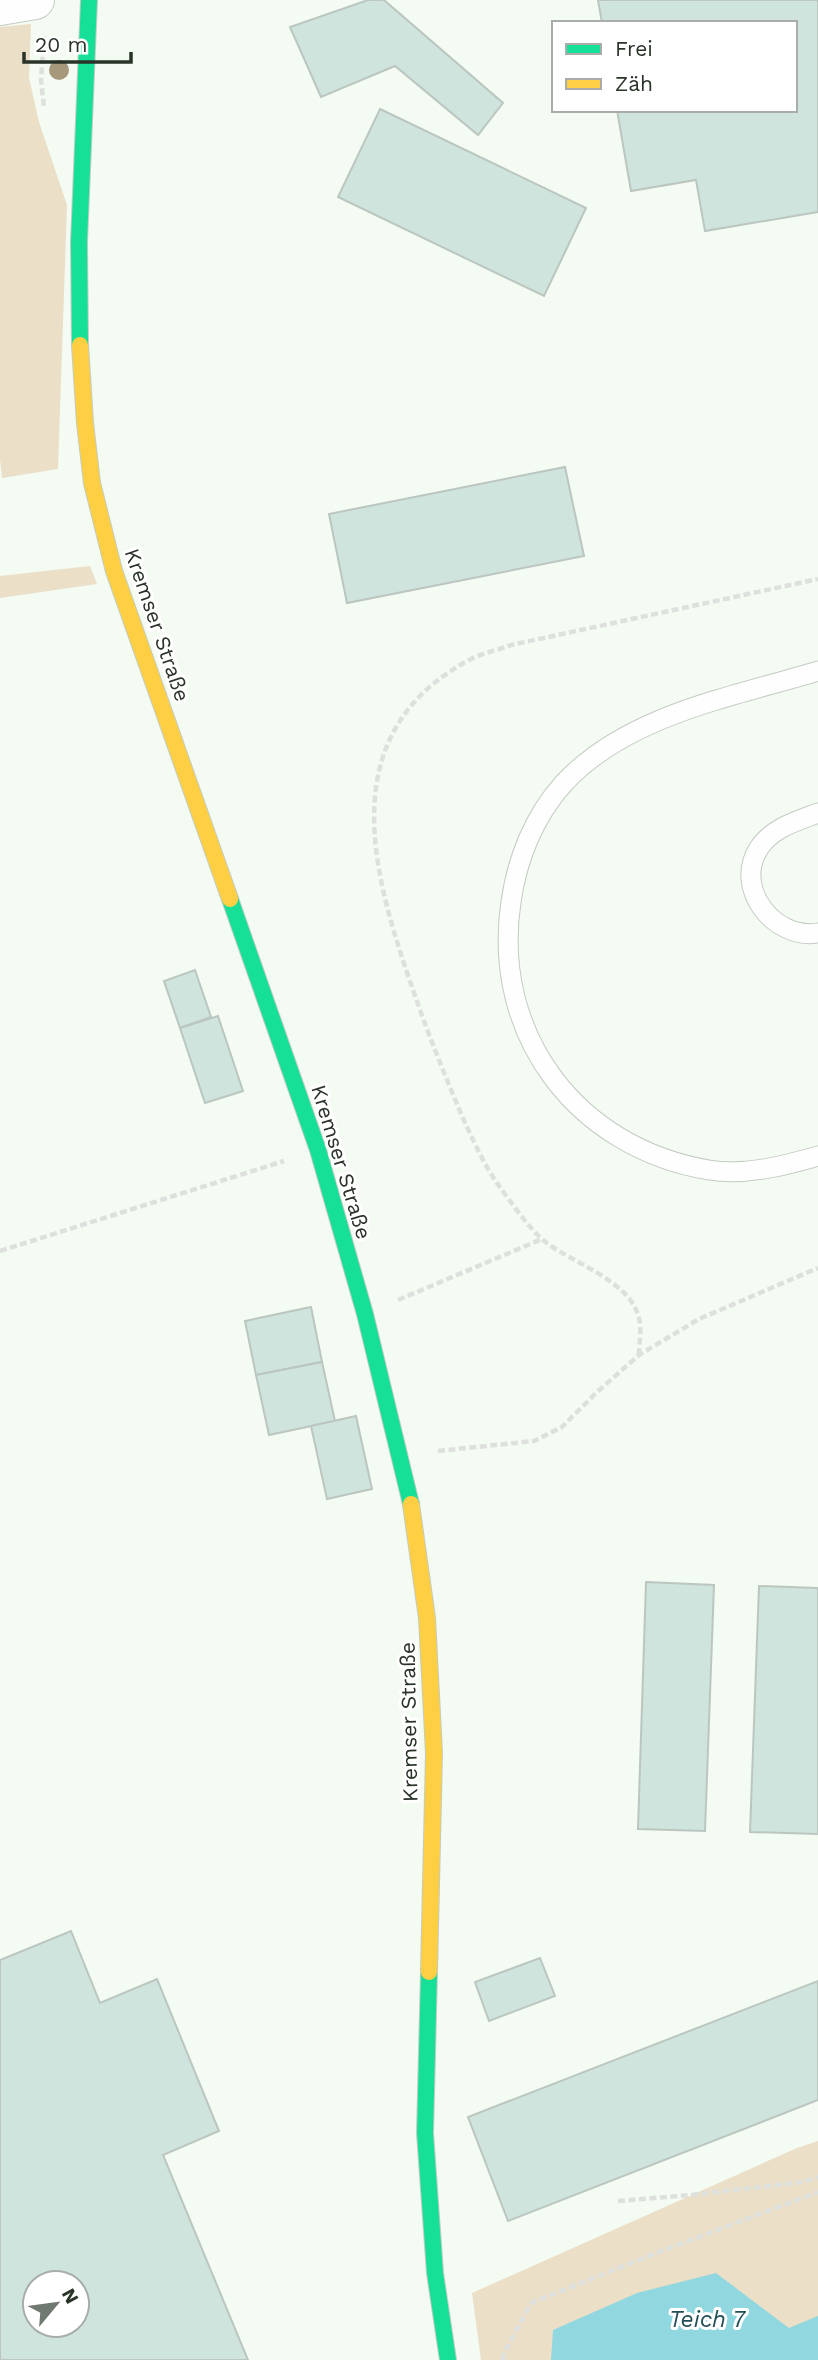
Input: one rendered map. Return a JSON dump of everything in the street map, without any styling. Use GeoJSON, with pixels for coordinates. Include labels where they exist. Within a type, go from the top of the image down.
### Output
{"type":"FeatureCollection","features":[{"type":"Feature","properties":{"kind":"street"},"geometry":{"type":"LineString","coordinates":[[0,6],[35,0]]}},
{"type":"Feature","properties":{"kind":"street","name":"Kremser Straße"},"geometry":{"type":"LineString","coordinates":[[89,0],[78,306],[92,485],[114,571],[318,1150],[402,1456],[428,1618],[434,1753],[425,2133],[435,2273],[448,2360]]}},
{"type":"Feature","properties":{"kind":"lane"},"geometry":{"type":"LineString","coordinates":[[818,671],[670,716],[612,742],[564,783],[531,830],[515,875],[507,930],[512,989],[528,1040],[554,1079],[597,1124],[647,1154],[710,1171],[770,1170],[818,1156]]}},
{"type":"Feature","properties":{"kind":"lane"},"geometry":{"type":"LineString","coordinates":[[818,813],[778,829],[759,849],[751,872],[755,898],[772,921],[805,935],[818,933]]}},
{"type":"Feature","properties":{"kind":"path"},"geometry":{"type":"LineString","coordinates":[[0,1251],[318,1150]]}},
{"type":"Feature","properties":{"kind":"path"},"geometry":{"type":"LineString","coordinates":[[365,1314],[542,1239],[632,1299],[639,1319],[639,1355]]}},
{"type":"Feature","properties":{"kind":"path"},"geometry":{"type":"LineString","coordinates":[[402,1456],[534,1441],[562,1427],[639,1355],[699,1319],[818,1268]]}},
{"type":"Feature","properties":{"kind":"path"},"geometry":{"type":"LineString","coordinates":[[618,2201],[791,2183],[818,2177]]}},
{"type":"Feature","properties":{"kind":"path"},"geometry":{"type":"LineString","coordinates":[[503,2360],[503,2355],[531,2303],[818,2192]]}},
{"type":"Feature","properties":{"kind":"shaded area"},"geometry":{"type":"Polygon","coordinates":[[[31,24],[29,78],[39,122],[67,205],[58,469],[2,478],[0,27],[31,24]]]}},
{"type":"Feature","properties":{"kind":"shaded area"},"geometry":{"type":"Polygon","coordinates":[[[90,566],[97,584],[0,598],[0,576],[90,566]]]}},
{"type":"Feature","properties":{"kind":"shaded area"},"geometry":{"type":"Polygon","coordinates":[[[818,2141],[818,2360],[481,2360],[472,2293],[818,2141]]]}},
{"type":"Feature","properties":{"kind":"water","name":"Teich 7"},"geometry":{"type":"Polygon","coordinates":[[[716,2273],[789,2328],[818,2316],[818,2360],[551,2360],[553,2330],[637,2293],[716,2273]]]}},
{"type":"Feature","properties":{"kind":"building"},"geometry":{"type":"Polygon","coordinates":[[[368,0],[384,0],[503,103],[478,135],[395,66],[321,97],[290,27],[368,0]]]}},
{"type":"Feature","properties":{"kind":"building"},"geometry":{"type":"Polygon","coordinates":[[[598,0],[818,0],[818,212],[705,231],[696,180],[631,191],[617,112],[797,112],[797,21],[602,21],[598,0]]]}},
{"type":"Feature","properties":{"kind":"building"},"geometry":{"type":"Polygon","coordinates":[[[380,109],[586,208],[544,296],[338,197],[380,109]]]}},
{"type":"Feature","properties":{"kind":"building"},"geometry":{"type":"Polygon","coordinates":[[[565,467],[584,556],[347,603],[329,514],[565,467]]]}},
{"type":"Feature","properties":{"kind":"building"},"geometry":{"type":"Polygon","coordinates":[[[195,970],[211,1017],[180,1028],[164,981],[195,970]]]}},
{"type":"Feature","properties":{"kind":"building"},"geometry":{"type":"Polygon","coordinates":[[[218,1016],[243,1091],[205,1103],[180,1028],[218,1016]]]}},
{"type":"Feature","properties":{"kind":"building"},"geometry":{"type":"Polygon","coordinates":[[[311,1307],[322,1362],[256,1375],[245,1321],[311,1307]]]}},
{"type":"Feature","properties":{"kind":"building"},"geometry":{"type":"Polygon","coordinates":[[[322,1362],[335,1421],[269,1435],[256,1375],[322,1362]]]}},
{"type":"Feature","properties":{"kind":"building"},"geometry":{"type":"Polygon","coordinates":[[[356,1416],[372,1489],[327,1499],[311,1426],[356,1416]]]}},
{"type":"Feature","properties":{"kind":"building"},"geometry":{"type":"Polygon","coordinates":[[[646,1582],[714,1585],[705,1831],[638,1829],[646,1582]]]}},
{"type":"Feature","properties":{"kind":"building"},"geometry":{"type":"Polygon","coordinates":[[[759,1586],[818,1588],[818,1834],[750,1832],[759,1586]]]}},
{"type":"Feature","properties":{"kind":"building"},"geometry":{"type":"Polygon","coordinates":[[[71,1931],[100,2003],[157,1979],[219,2131],[163,2155],[248,2360],[0,2360],[0,1960],[71,1931]]]}},
{"type":"Feature","properties":{"kind":"building"},"geometry":{"type":"Polygon","coordinates":[[[540,1958],[555,1996],[489,2021],[475,1982],[540,1958]]]}},
{"type":"Feature","properties":{"kind":"building"},"geometry":{"type":"Polygon","coordinates":[[[818,1981],[818,2100],[508,2221],[468,2117],[818,1981]]]}},
{"type":"Feature","properties":{"kind":"traffic: fast"},"geometry":{"type":"LineString","coordinates":[[80,345],[79,242],[89,0]]}},
{"type":"Feature","properties":{"kind":"traffic: fast"},"geometry":{"type":"LineString","coordinates":[[230,899],[318,1150],[365,1314],[411,1504]]}},
{"type":"Feature","properties":{"kind":"traffic: fast"},"geometry":{"type":"LineString","coordinates":[[429,1972],[425,2133],[435,2273],[448,2360]]}},
{"type":"Feature","properties":{"kind":"traffic: slow"},"geometry":{"type":"LineString","coordinates":[[80,345],[92,483],[114,571],[230,899]]}},
{"type":"Feature","properties":{"kind":"traffic: slow"},"geometry":{"type":"LineString","coordinates":[[411,1504],[427,1618],[434,1753],[429,1972]]}}]}
